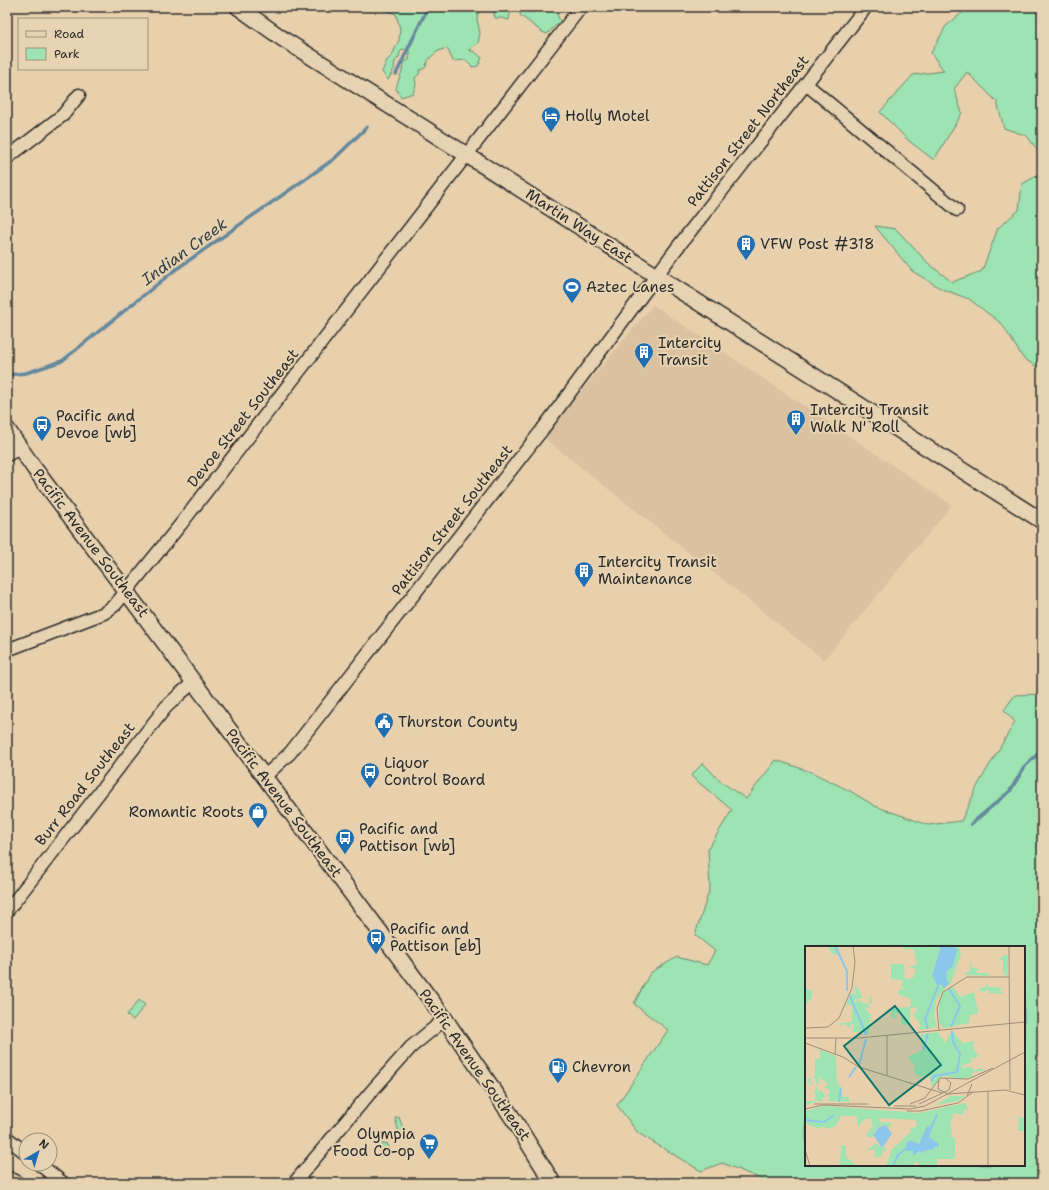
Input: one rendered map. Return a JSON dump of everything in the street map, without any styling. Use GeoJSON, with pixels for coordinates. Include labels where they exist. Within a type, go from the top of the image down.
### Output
{"type":"FeatureCollection","features":[{"type":"Feature","properties":{"kind":"highway"},"geometry":{"type":"LineString","coordinates":[[7,1180],[14,1183]]}},
{"type":"Feature","properties":{"kind":"main road","name":"Martin Way East"},"geometry":{"type":"LineString","coordinates":[[238,7],[283,39],[1042,521]]}},
{"type":"Feature","properties":{"kind":"main road","name":"Pacific Avenue Southeast"},"geometry":{"type":"LineString","coordinates":[[7,429],[14,452],[127,591],[264,777],[445,1018],[514,1120],[553,1183]]}},
{"type":"Feature","properties":{"kind":"street","name":"Devoe Street Southeast"},"geometry":{"type":"LineString","coordinates":[[7,650],[104,614],[115,605],[181,524],[582,7]]}},
{"type":"Feature","properties":{"kind":"street","name":"Pattison Street Northeast"},"geometry":{"type":"LineString","coordinates":[[656,276],[866,7]]}},
{"type":"Feature","properties":{"kind":"street"},"geometry":{"type":"LineString","coordinates":[[806,84],[957,210]]}},
{"type":"Feature","properties":{"kind":"street"},"geometry":{"type":"LineString","coordinates":[[7,158],[63,115],[80,95]]}},
{"type":"Feature","properties":{"kind":"street","name":"Pattison Street Southeast"},"geometry":{"type":"LineString","coordinates":[[264,777],[290,754],[542,430],[656,276]]}},
{"type":"Feature","properties":{"kind":"street","name":"Burr Road Southeast"},"geometry":{"type":"LineString","coordinates":[[7,911],[166,707],[194,682]]}},
{"type":"Feature","properties":{"kind":"street"},"geometry":{"type":"LineString","coordinates":[[294,1183],[411,1047],[445,1018]]}},
{"type":"Feature","properties":{"kind":"street"},"geometry":{"type":"LineString","coordinates":[[7,1138],[18,1147]]}},
{"type":"Feature","properties":{"kind":"street"},"geometry":{"type":"LineString","coordinates":[[49,1172],[63,1183]]}},
{"type":"Feature","properties":{"kind":"shaded area"},"geometry":{"type":"Polygon","coordinates":[[[653,305],[952,505],[824,660],[543,437],[653,305]]]}},
{"type":"Feature","properties":{"kind":"green space"},"geometry":{"type":"Polygon","coordinates":[[[382,7],[479,7],[477,19],[480,33],[478,43],[469,50],[475,52],[482,58],[478,66],[472,67],[466,60],[453,61],[447,48],[443,49],[436,52],[429,60],[425,68],[420,70],[419,74],[415,78],[416,85],[413,93],[401,97],[396,89],[403,63],[409,60],[410,52],[403,49],[400,52],[388,80],[382,72],[387,60],[392,56],[399,40],[400,29],[396,14],[382,9],[382,7]]]}},
{"type":"Feature","properties":{"kind":"green space"},"geometry":{"type":"Polygon","coordinates":[[[491,7],[513,7],[509,20],[495,18],[493,8],[491,7]]]}},
{"type":"Feature","properties":{"kind":"green space"},"geometry":{"type":"Polygon","coordinates":[[[521,7],[554,7],[560,21],[547,34],[542,32],[520,15],[521,7]]]}},
{"type":"Feature","properties":{"kind":"green space"},"geometry":{"type":"Polygon","coordinates":[[[964,7],[1028,7],[1035,9],[1042,22],[1042,156],[1027,136],[1004,128],[997,102],[967,72],[954,89],[962,113],[934,160],[909,141],[880,112],[913,75],[944,71],[931,53],[946,26],[963,12],[964,7]]]}},
{"type":"Feature","properties":{"kind":"green space"},"geometry":{"type":"Polygon","coordinates":[[[1042,173],[1042,370],[1023,358],[1002,324],[969,299],[942,289],[912,271],[875,226],[896,229],[928,263],[952,282],[982,271],[998,228],[1019,210],[1022,184],[1042,173]]]}},
{"type":"Feature","properties":{"kind":"green space"},"geometry":{"type":"Polygon","coordinates":[[[1042,694],[1042,1183],[766,1183],[759,1178],[722,1163],[701,1171],[638,1133],[617,1105],[668,1030],[634,1004],[650,973],[677,957],[707,965],[715,951],[695,935],[710,888],[708,849],[732,810],[691,776],[703,763],[720,781],[746,799],[776,760],[811,772],[850,791],[875,806],[928,825],[961,821],[979,783],[1015,722],[1004,710],[1015,695],[1042,694]]]}},
{"type":"Feature","properties":{"kind":"green space"},"geometry":{"type":"Polygon","coordinates":[[[139,1000],[145,1005],[133,1020],[127,1015],[139,1000]]]}},
{"type":"Feature","properties":{"kind":"green space"},"geometry":{"type":"Polygon","coordinates":[[[399,1117],[406,1138],[401,1140],[395,1118],[399,1117]]]}},
{"type":"Feature","properties":{"kind":"green space"},"geometry":{"type":"Polygon","coordinates":[[[378,1137],[381,1137],[383,1145],[387,1143],[390,1150],[389,1153],[380,1152],[377,1143],[378,1137]]]}},
{"type":"Feature","properties":{"kind":"waterway","name":"Indian Creek"},"geometry":{"type":"LineString","coordinates":[[396,74],[428,7]]}},
{"type":"Feature","properties":{"kind":"waterway","name":"Indian Creek"},"geometry":{"type":"LineString","coordinates":[[7,375],[26,373],[62,361],[175,270],[334,159],[367,127]]}},
{"type":"Feature","properties":{"kind":"waterway"},"geometry":{"type":"LineString","coordinates":[[971,824],[1010,791],[1025,766],[1042,750]]}},
{"type":"Feature","properties":{"kind":"place","name":"Holly Motel"},"geometry":{"type":"Point","coordinates":[551,133]}},
{"type":"Feature","properties":{"kind":"place","name":"VFW Post #318"},"geometry":{"type":"Point","coordinates":[746,261]}},
{"type":"Feature","properties":{"kind":"place","name":"Aztec Lanes"},"geometry":{"type":"Point","coordinates":[572,304]}},
{"type":"Feature","properties":{"kind":"place","name":"Intercity Transit"},"geometry":{"type":"Point","coordinates":[644,369]}},
{"type":"Feature","properties":{"kind":"place","name":"Intercity Transit Walk N' Roll"},"geometry":{"type":"Point","coordinates":[796,436]}},
{"type":"Feature","properties":{"kind":"place","name":"Pacific and Devoe [wb]"},"geometry":{"type":"Point","coordinates":[42,442]}},
{"type":"Feature","properties":{"kind":"place","name":"Intercity Transit Maintenance"},"geometry":{"type":"Point","coordinates":[584,588]}},
{"type":"Feature","properties":{"kind":"place","name":"Thurston County"},"geometry":{"type":"Point","coordinates":[384,739]}},
{"type":"Feature","properties":{"kind":"place","name":"Liquor Control Board"},"geometry":{"type":"Point","coordinates":[370,789]}},
{"type":"Feature","properties":{"kind":"place","name":"Romantic Roots"},"geometry":{"type":"Point","coordinates":[258,829]}},
{"type":"Feature","properties":{"kind":"place","name":"Pacific and Pattison [wb]"},"geometry":{"type":"Point","coordinates":[345,855]}},
{"type":"Feature","properties":{"kind":"place","name":"Pacific and Pattison [eb]"},"geometry":{"type":"Point","coordinates":[376,955]}},
{"type":"Feature","properties":{"kind":"place","name":"Chevron"},"geometry":{"type":"Point","coordinates":[558,1084]}},
{"type":"Feature","properties":{"kind":"place","name":"Olympia Food Co-op"},"geometry":{"type":"Point","coordinates":[429,1160]}}]}
